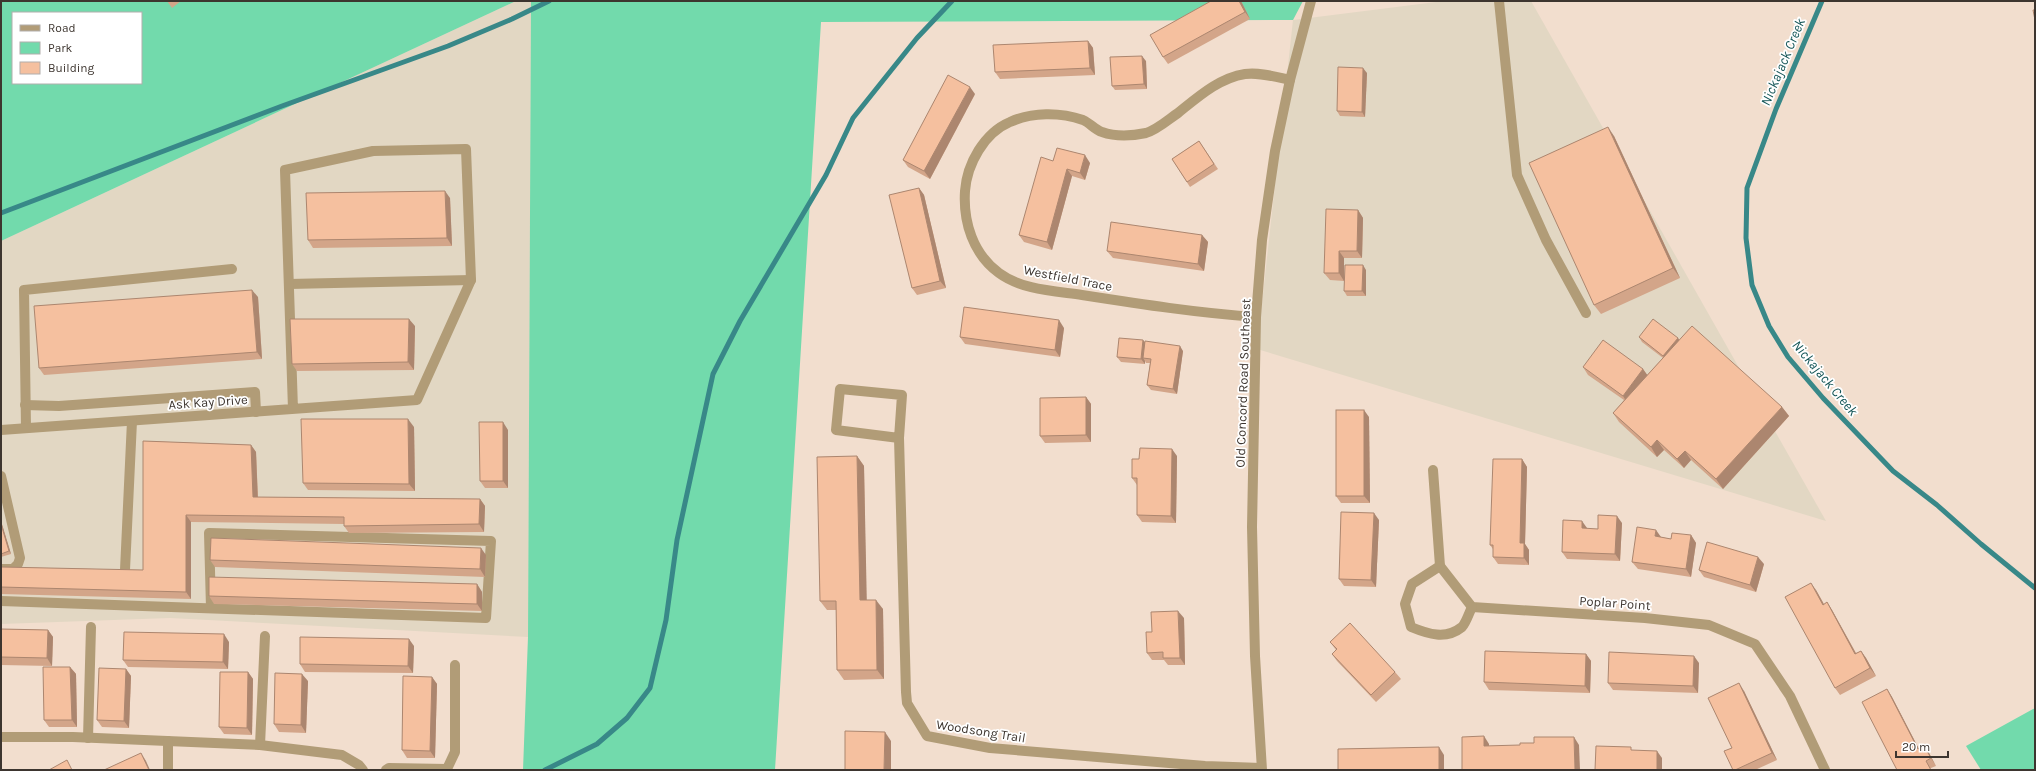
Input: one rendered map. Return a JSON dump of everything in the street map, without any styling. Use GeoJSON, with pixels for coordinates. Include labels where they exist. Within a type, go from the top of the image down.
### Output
{"type":"FeatureCollection","features":[{"type":"Feature","properties":{"kind":"street","name":"Old Concord Road Southeast"},"geometry":{"type":"LineString","coordinates":[[1261,769],[1254,656],[1252,528],[1256,317],[1262,240],[1274,158],[1290,80],[1311,1]]}},
{"type":"Feature","properties":{"kind":"street"},"geometry":{"type":"LineString","coordinates":[[1499,1],[1517,175],[1546,240],[1586,313]]}},
{"type":"Feature","properties":{"kind":"street","name":"Westfield Trace"},"geometry":{"type":"LineString","coordinates":[[1256,317],[1150,306],[1022,285],[1000,274],[982,256],[969,233],[964,208],[965,182],[974,158],[988,137],[1009,122],[1034,115],[1059,114],[1084,121],[1101,132],[1124,136],[1148,132],[1225,80],[1246,74],[1265,75],[1290,80]]}},
{"type":"Feature","properties":{"kind":"street"},"geometry":{"type":"LineString","coordinates":[[289,284],[471,280],[466,149],[373,151],[285,170],[293,409]]}},
{"type":"Feature","properties":{"kind":"street"},"geometry":{"type":"LineString","coordinates":[[26,428],[24,405],[24,290],[232,269]]}},
{"type":"Feature","properties":{"kind":"street","name":"Ask Kay Drive"},"geometry":{"type":"LineString","coordinates":[[1,430],[417,400],[471,280]]}},
{"type":"Feature","properties":{"kind":"street","name":"Woodsong Trail"},"geometry":{"type":"LineString","coordinates":[[899,438],[836,430],[840,389],[902,395],[899,438],[906,692],[907,703],[927,736],[990,748],[1205,768],[1261,769]]}},
{"type":"Feature","properties":{"kind":"street"},"geometry":{"type":"LineString","coordinates":[[24,405],[59,406],[255,392],[256,412]]}},
{"type":"Feature","properties":{"kind":"street"},"geometry":{"type":"LineString","coordinates":[[125,570],[132,421]]}},
{"type":"Feature","properties":{"kind":"street"},"geometry":{"type":"LineString","coordinates":[[1433,470],[1440,566],[1472,607],[1463,627],[1447,635],[1428,634],[1411,627],[1405,604],[1412,584],[1440,566]]}},
{"type":"Feature","properties":{"kind":"street"},"geometry":{"type":"LineString","coordinates":[[1,476],[20,558],[18,564],[13,569],[1,569]]}},
{"type":"Feature","properties":{"kind":"street"},"geometry":{"type":"LineString","coordinates":[[1,601],[486,618],[492,541],[209,533],[211,608]]}},
{"type":"Feature","properties":{"kind":"street","name":"Poplar Point"},"geometry":{"type":"LineString","coordinates":[[1472,607],[1645,618],[1709,625],[1755,644],[1790,696],[1823,769]]}},
{"type":"Feature","properties":{"kind":"street"},"geometry":{"type":"LineString","coordinates":[[88,738],[91,627]]}},
{"type":"Feature","properties":{"kind":"street"},"geometry":{"type":"LineString","coordinates":[[260,745],[265,636]]}},
{"type":"Feature","properties":{"kind":"street"},"geometry":{"type":"LineString","coordinates":[[386,770],[389,768],[447,769],[455,752],[455,665]]}},
{"type":"Feature","properties":{"kind":"street"},"geometry":{"type":"LineString","coordinates":[[1,737],[88,738],[260,745],[342,755],[359,765],[363,770]]}},
{"type":"Feature","properties":{"kind":"street"},"geometry":{"type":"LineString","coordinates":[[168,741],[168,770]]}},
{"type":"Feature","properties":{"kind":"shaded area"},"geometry":{"type":"Polygon","coordinates":[[[516,1],[531,1],[528,637],[170,618],[1,624],[1,241],[516,1]]]}},
{"type":"Feature","properties":{"kind":"shaded area"},"geometry":{"type":"Polygon","coordinates":[[[1444,1],[1531,1],[1826,521],[1257,349],[1293,20],[1444,1]]]}},
{"type":"Feature","properties":{"kind":"green space"},"geometry":{"type":"Polygon","coordinates":[[[1,1],[516,1],[1,241],[1,1]]]}},
{"type":"Feature","properties":{"kind":"green space"},"geometry":{"type":"Polygon","coordinates":[[[531,1],[1303,1],[1293,20],[821,22],[775,770],[523,770],[528,637],[531,1]]]}},
{"type":"Feature","properties":{"kind":"green space"},"geometry":{"type":"Polygon","coordinates":[[[2035,708],[2035,770],[1981,770],[1966,746],[2035,708]]]}},
{"type":"Feature","properties":{"kind":"building"},"geometry":{"type":"Polygon","coordinates":[[[1211,1],[1239,1],[1245,12],[1163,57],[1150,35],[1211,1]]]}},
{"type":"Feature","properties":{"kind":"building"},"geometry":{"type":"Polygon","coordinates":[[[1088,41],[1090,68],[995,72],[993,45],[1088,41]]]}},
{"type":"Feature","properties":{"kind":"building"},"geometry":{"type":"Polygon","coordinates":[[[1142,56],[1144,84],[1112,86],[1110,57],[1142,56]]]}},
{"type":"Feature","properties":{"kind":"building"},"geometry":{"type":"Polygon","coordinates":[[[1338,67],[1363,68],[1362,112],[1337,111],[1338,67]]]}},
{"type":"Feature","properties":{"kind":"building"},"geometry":{"type":"Polygon","coordinates":[[[948,75],[970,87],[924,171],[903,160],[948,75]]]}},
{"type":"Feature","properties":{"kind":"building"},"geometry":{"type":"Polygon","coordinates":[[[1608,127],[1673,268],[1594,305],[1529,163],[1608,127]]]}},
{"type":"Feature","properties":{"kind":"building"},"geometry":{"type":"Polygon","coordinates":[[[1199,141],[1214,164],[1187,182],[1172,159],[1199,141]]]}},
{"type":"Feature","properties":{"kind":"building"},"geometry":{"type":"Polygon","coordinates":[[[1057,148],[1085,155],[1080,173],[1067,169],[1047,242],[1019,235],[1041,157],[1053,161],[1057,148]]]}},
{"type":"Feature","properties":{"kind":"building"},"geometry":{"type":"Polygon","coordinates":[[[919,188],[940,281],[912,288],[889,195],[919,188]]]}},
{"type":"Feature","properties":{"kind":"building"},"geometry":{"type":"Polygon","coordinates":[[[445,191],[447,238],[308,240],[306,193],[445,191]]]}},
{"type":"Feature","properties":{"kind":"building"},"geometry":{"type":"Polygon","coordinates":[[[1326,209],[1358,210],[1357,251],[1339,251],[1339,273],[1324,273],[1326,209]]]}},
{"type":"Feature","properties":{"kind":"building"},"geometry":{"type":"Polygon","coordinates":[[[1111,222],[1202,235],[1198,264],[1107,251],[1111,222]]]}},
{"type":"Feature","properties":{"kind":"building"},"geometry":{"type":"Polygon","coordinates":[[[1345,265],[1363,265],[1362,291],[1344,291],[1345,265]]]}},
{"type":"Feature","properties":{"kind":"building"},"geometry":{"type":"Polygon","coordinates":[[[252,290],[257,352],[39,368],[34,306],[252,290]]]}},
{"type":"Feature","properties":{"kind":"building"},"geometry":{"type":"Polygon","coordinates":[[[964,307],[1059,320],[1055,350],[960,337],[964,307]]]}},
{"type":"Feature","properties":{"kind":"building"},"geometry":{"type":"Polygon","coordinates":[[[290,319],[409,319],[408,362],[292,364],[290,319]]]}},
{"type":"Feature","properties":{"kind":"building"},"geometry":{"type":"Polygon","coordinates":[[[1653,319],[1678,338],[1663,356],[1639,337],[1653,319]]]}},
{"type":"Feature","properties":{"kind":"building"},"geometry":{"type":"Polygon","coordinates":[[[1692,326],[1782,407],[1716,479],[1685,451],[1677,459],[1657,440],[1651,447],[1613,413],[1692,326]]]}},
{"type":"Feature","properties":{"kind":"building"},"geometry":{"type":"Polygon","coordinates":[[[1119,338],[1143,340],[1141,359],[1117,357],[1119,338]]]}},
{"type":"Feature","properties":{"kind":"building"},"geometry":{"type":"Polygon","coordinates":[[[1603,340],[1643,369],[1623,396],[1583,367],[1603,340]]]}},
{"type":"Feature","properties":{"kind":"building"},"geometry":{"type":"Polygon","coordinates":[[[1145,341],[1180,346],[1173,389],[1147,385],[1151,359],[1143,358],[1145,341]]]}},
{"type":"Feature","properties":{"kind":"building"},"geometry":{"type":"Polygon","coordinates":[[[1086,397],[1086,435],[1040,436],[1040,398],[1086,397]]]}},
{"type":"Feature","properties":{"kind":"building"},"geometry":{"type":"Polygon","coordinates":[[[1336,410],[1364,410],[1364,496],[1336,496],[1336,410]]]}},
{"type":"Feature","properties":{"kind":"building"},"geometry":{"type":"Polygon","coordinates":[[[301,419],[408,419],[409,484],[303,483],[301,419]]]}},
{"type":"Feature","properties":{"kind":"building"},"geometry":{"type":"Polygon","coordinates":[[[479,422],[503,422],[503,481],[480,481],[479,422]]]}},
{"type":"Feature","properties":{"kind":"building"},"geometry":{"type":"Polygon","coordinates":[[[143,441],[251,445],[253,497],[480,499],[479,524],[344,526],[344,517],[186,515],[186,592],[1,587],[1,567],[143,570],[143,441]]]}},
{"type":"Feature","properties":{"kind":"building"},"geometry":{"type":"Polygon","coordinates":[[[1140,448],[1172,449],[1171,516],[1137,515],[1137,478],[1132,478],[1132,459],[1139,459],[1140,448]]]}},
{"type":"Feature","properties":{"kind":"building"},"geometry":{"type":"Polygon","coordinates":[[[857,456],[860,600],[876,600],[877,670],[837,670],[836,601],[820,601],[817,457],[857,456]]]}},
{"type":"Feature","properties":{"kind":"building"},"geometry":{"type":"Polygon","coordinates":[[[1493,459],[1522,459],[1520,543],[1524,543],[1524,558],[1493,557],[1493,545],[1490,545],[1493,459]]]}},
{"type":"Feature","properties":{"kind":"building"},"geometry":{"type":"Polygon","coordinates":[[[1341,512],[1374,513],[1371,580],[1339,579],[1341,512]]]}},
{"type":"Feature","properties":{"kind":"building"},"geometry":{"type":"Polygon","coordinates":[[[1598,515],[1617,516],[1615,554],[1562,552],[1563,520],[1582,521],[1582,528],[1598,529],[1598,515]]]}},
{"type":"Feature","properties":{"kind":"building"},"geometry":{"type":"Polygon","coordinates":[[[1,524],[9,551],[1,554],[1,524]]]}},
{"type":"Feature","properties":{"kind":"building"},"geometry":{"type":"Polygon","coordinates":[[[1637,527],[1656,530],[1655,536],[1671,539],[1672,533],[1691,535],[1686,569],[1632,562],[1637,527]]]}},
{"type":"Feature","properties":{"kind":"building"},"geometry":{"type":"Polygon","coordinates":[[[211,538],[481,548],[480,569],[210,560],[211,538]]]}},
{"type":"Feature","properties":{"kind":"building"},"geometry":{"type":"Polygon","coordinates":[[[1707,542],[1758,557],[1750,585],[1699,570],[1707,542]]]}},
{"type":"Feature","properties":{"kind":"building"},"geometry":{"type":"Polygon","coordinates":[[[209,577],[477,584],[477,604],[209,596],[209,577]]]}},
{"type":"Feature","properties":{"kind":"building"},"geometry":{"type":"Polygon","coordinates":[[[1811,583],[1823,605],[1827,602],[1855,654],[1861,651],[1870,668],[1835,688],[1785,597],[1811,583]]]}},
{"type":"Feature","properties":{"kind":"building"},"geometry":{"type":"Polygon","coordinates":[[[1178,611],[1180,658],[1163,658],[1163,652],[1147,653],[1146,632],[1152,632],[1151,612],[1178,611]]]}},
{"type":"Feature","properties":{"kind":"building"},"geometry":{"type":"Polygon","coordinates":[[[1350,623],[1395,672],[1371,695],[1332,654],[1337,649],[1330,642],[1350,623]]]}},
{"type":"Feature","properties":{"kind":"building"},"geometry":{"type":"Polygon","coordinates":[[[1,629],[48,630],[47,658],[1,657],[1,629]]]}},
{"type":"Feature","properties":{"kind":"building"},"geometry":{"type":"Polygon","coordinates":[[[124,632],[224,634],[223,662],[123,660],[124,632]]]}},
{"type":"Feature","properties":{"kind":"building"},"geometry":{"type":"Polygon","coordinates":[[[300,637],[409,639],[408,666],[300,664],[300,637]]]}},
{"type":"Feature","properties":{"kind":"building"},"geometry":{"type":"Polygon","coordinates":[[[1485,651],[1586,654],[1585,686],[1484,682],[1485,651]]]}},
{"type":"Feature","properties":{"kind":"building"},"geometry":{"type":"Polygon","coordinates":[[[1609,652],[1694,656],[1693,686],[1608,683],[1609,652]]]}},
{"type":"Feature","properties":{"kind":"building"},"geometry":{"type":"Polygon","coordinates":[[[43,667],[70,667],[72,720],[44,720],[43,667]]]}},
{"type":"Feature","properties":{"kind":"building"},"geometry":{"type":"Polygon","coordinates":[[[99,668],[126,669],[124,721],[97,720],[99,668]]]}},
{"type":"Feature","properties":{"kind":"building"},"geometry":{"type":"Polygon","coordinates":[[[220,672],[248,672],[247,728],[219,727],[220,672]]]}},
{"type":"Feature","properties":{"kind":"building"},"geometry":{"type":"Polygon","coordinates":[[[275,673],[302,674],[301,725],[274,724],[275,673]]]}},
{"type":"Feature","properties":{"kind":"building"},"geometry":{"type":"Polygon","coordinates":[[[403,676],[432,677],[430,751],[402,750],[403,676]]]}},
{"type":"Feature","properties":{"kind":"building"},"geometry":{"type":"Polygon","coordinates":[[[1739,683],[1772,753],[1733,770],[1724,751],[1732,748],[1708,698],[1739,683]]]}},
{"type":"Feature","properties":{"kind":"building"},"geometry":{"type":"Polygon","coordinates":[[[1887,689],[1918,749],[1924,746],[1931,758],[1926,761],[1931,770],[1897,770],[1862,702],[1887,689]]]}},
{"type":"Feature","properties":{"kind":"building"},"geometry":{"type":"Polygon","coordinates":[[[845,731],[885,732],[884,770],[845,770],[845,731]]]}},
{"type":"Feature","properties":{"kind":"building"},"geometry":{"type":"Polygon","coordinates":[[[1484,736],[1484,746],[1534,743],[1534,737],[1574,737],[1575,770],[1462,770],[1462,737],[1484,736]]]}},
{"type":"Feature","properties":{"kind":"building"},"geometry":{"type":"Polygon","coordinates":[[[1596,746],[1631,747],[1631,750],[1657,751],[1657,770],[1595,770],[1596,746]]]}},
{"type":"Feature","properties":{"kind":"building"},"geometry":{"type":"Polygon","coordinates":[[[1439,747],[1439,770],[1338,770],[1338,749],[1439,747]]]}},
{"type":"Feature","properties":{"kind":"building"},"geometry":{"type":"Polygon","coordinates":[[[141,753],[149,770],[104,770],[141,753]]]}},
{"type":"Feature","properties":{"kind":"building"},"geometry":{"type":"Polygon","coordinates":[[[67,760],[72,770],[49,770],[67,760]]]}},
{"type":"Feature","properties":{"kind":"waterway"},"geometry":{"type":"LineString","coordinates":[[1,213],[282,106],[448,46],[512,19],[549,1]]}},
{"type":"Feature","properties":{"kind":"waterway"},"geometry":{"type":"LineString","coordinates":[[545,770],[597,744],[627,718],[650,688],[666,620],[677,540],[713,374],[740,321],[826,175],[853,118],[917,38],[952,1]]}},
{"type":"Feature","properties":{"kind":"waterway","name":"Nickajack Creek"},"geometry":{"type":"LineString","coordinates":[[1822,1],[1776,109],[1747,188],[1746,238],[1752,285],[1769,326],[1788,357],[1823,398],[1893,471],[1937,505],[1981,544],[2035,588]]}}]}
